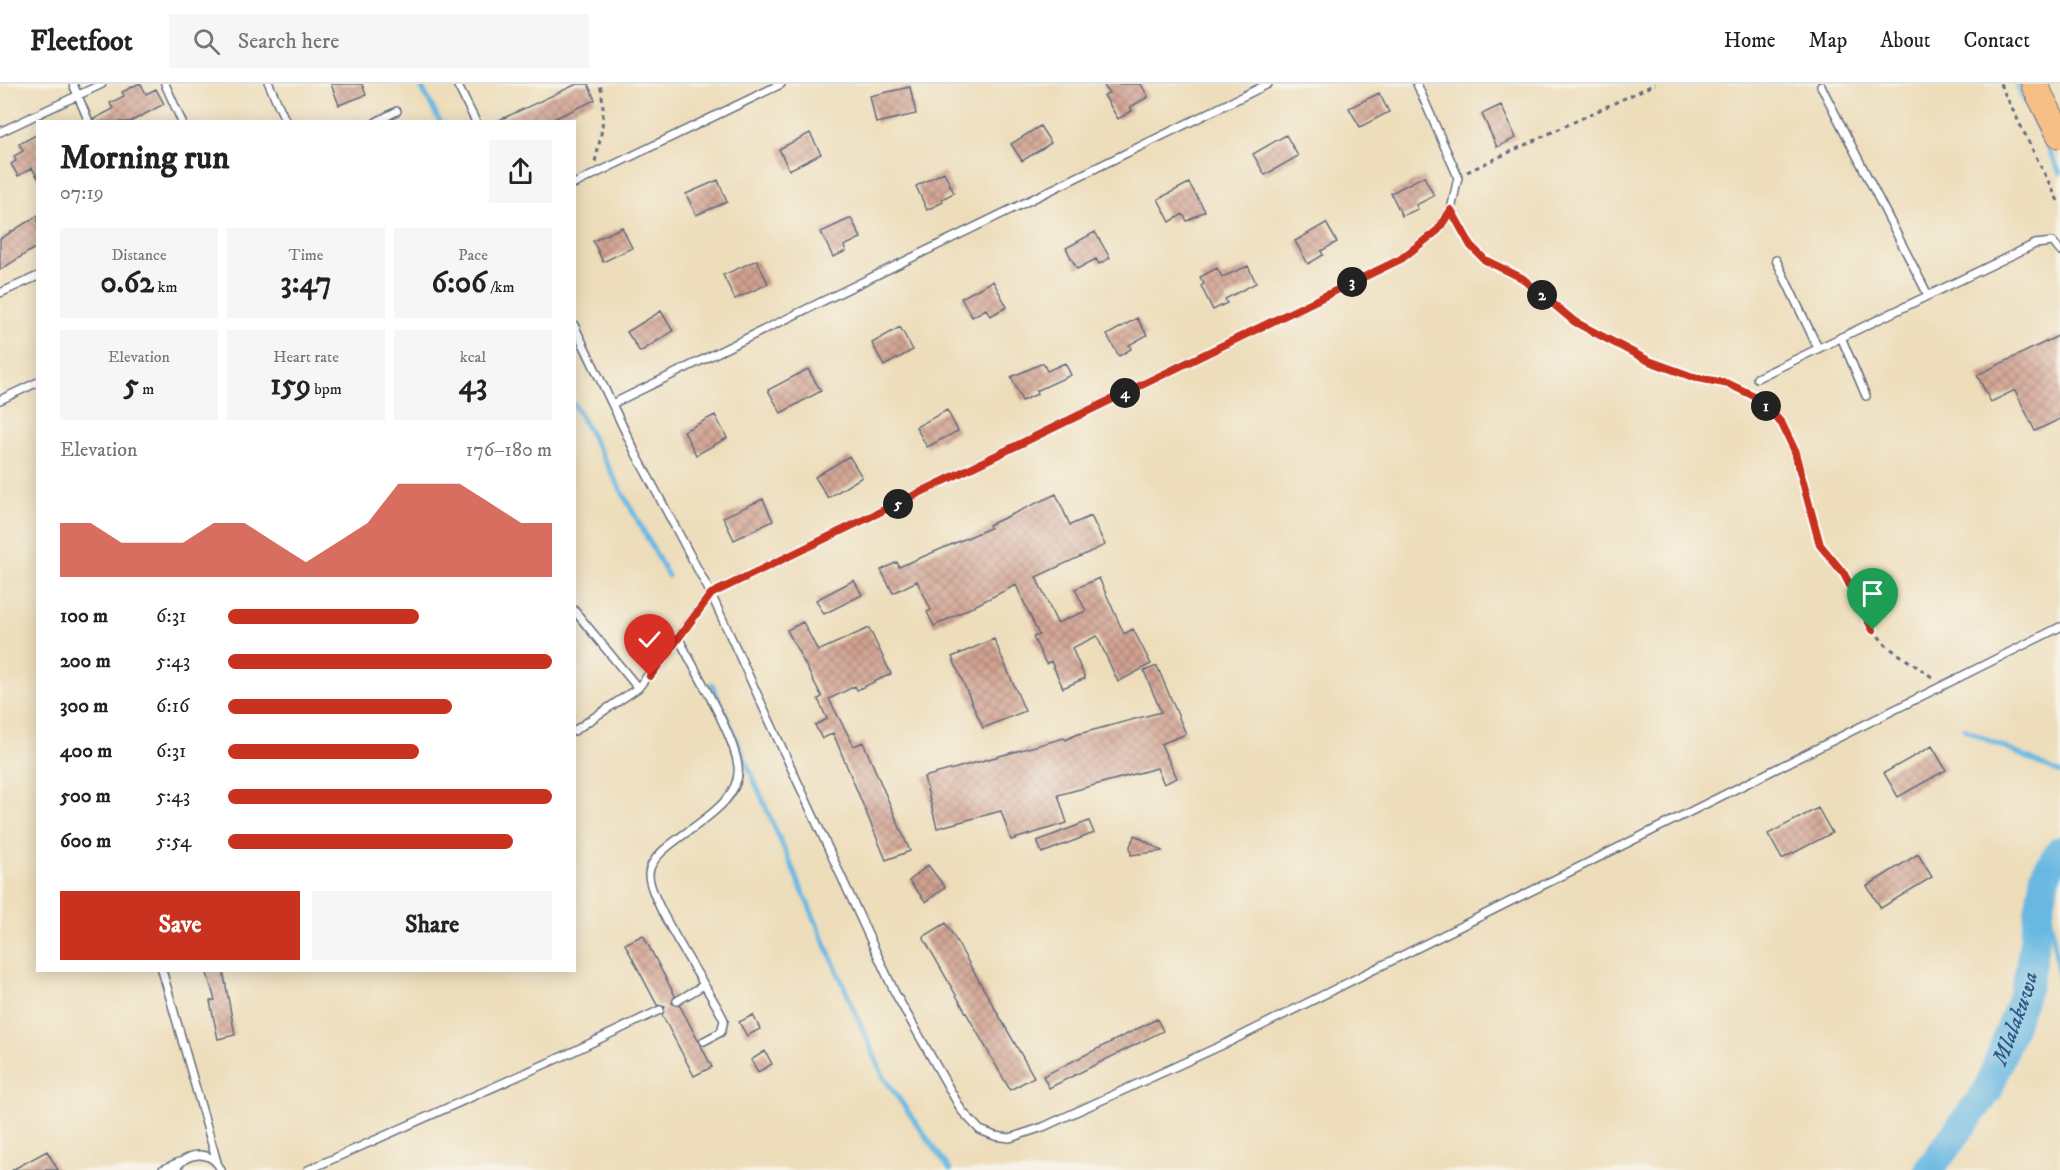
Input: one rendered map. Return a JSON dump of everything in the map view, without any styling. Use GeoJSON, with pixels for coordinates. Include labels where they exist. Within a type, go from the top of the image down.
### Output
{"type":"FeatureCollection","features":[{"type":"Feature","properties":{"kind":"highway"},"geometry":{"type":"LineString","coordinates":[[2034,84],[2060,135]]}},
{"type":"Feature","properties":{"kind":"lane"},"geometry":{"type":"LineString","coordinates":[[73,84],[88,120]]}},
{"type":"Feature","properties":{"kind":"lane"},"geometry":{"type":"LineString","coordinates":[[0,132],[102,84]]}},
{"type":"Feature","properties":{"kind":"lane"},"geometry":{"type":"LineString","coordinates":[[165,84],[181,120]]}},
{"type":"Feature","properties":{"kind":"lane"},"geometry":{"type":"LineString","coordinates":[[269,84],[285,120]]}},
{"type":"Feature","properties":{"kind":"lane"},"geometry":{"type":"LineString","coordinates":[[457,84],[475,120]]}},
{"type":"Feature","properties":{"kind":"lane"},"geometry":{"type":"LineString","coordinates":[[576,183],[781,84]]}},
{"type":"Feature","properties":{"kind":"lane"},"geometry":{"type":"LineString","coordinates":[[614,404],[1268,84]]}},
{"type":"Feature","properties":{"kind":"lane"},"geometry":{"type":"LineString","coordinates":[[576,729],[638,688],[711,594],[1401,259],[1438,230],[1451,210],[1458,177],[1417,84]]}},
{"type":"Feature","properties":{"kind":"lane"},"geometry":{"type":"LineString","coordinates":[[1821,86],[1928,295]]}},
{"type":"Feature","properties":{"kind":"lane"},"geometry":{"type":"LineString","coordinates":[[380,120],[397,111]]}},
{"type":"Feature","properties":{"kind":"lane"},"geometry":{"type":"LineString","coordinates":[[1757,378],[2035,244],[2053,242],[2060,251]]}},
{"type":"Feature","properties":{"kind":"lane"},"geometry":{"type":"LineString","coordinates":[[1776,260],[1818,348]]}},
{"type":"Feature","properties":{"kind":"lane"},"geometry":{"type":"LineString","coordinates":[[0,293],[36,277]]}},
{"type":"Feature","properties":{"kind":"lane"},"geometry":{"type":"LineString","coordinates":[[576,329],[636,454],[711,594],[910,1022],[962,1111],[981,1130],[1010,1138],[1043,1127],[1228,1042],[2060,627]]}},
{"type":"Feature","properties":{"kind":"lane"},"geometry":{"type":"LineString","coordinates":[[1841,338],[1866,396]]}},
{"type":"Feature","properties":{"kind":"lane"},"geometry":{"type":"LineString","coordinates":[[0,400],[36,383]]}},
{"type":"Feature","properties":{"kind":"lane"},"geometry":{"type":"LineString","coordinates":[[576,612],[638,688]]}},
{"type":"Feature","properties":{"kind":"lane"},"geometry":{"type":"LineString","coordinates":[[678,637],[718,717],[737,763],[735,784],[727,797],[704,821],[662,852],[652,862],[649,872],[650,881],[665,914],[724,1020],[721,1032],[704,1041]]}},
{"type":"Feature","properties":{"kind":"lane"},"geometry":{"type":"LineString","coordinates":[[163,972],[221,1170]]}},
{"type":"Feature","properties":{"kind":"lane"},"geometry":{"type":"LineString","coordinates":[[677,1001],[704,985]]}},
{"type":"Feature","properties":{"kind":"lane"},"geometry":{"type":"LineString","coordinates":[[308,1170],[570,1053],[660,1010]]}},
{"type":"Feature","properties":{"kind":"lane"},"geometry":{"type":"LineString","coordinates":[[162,1170],[196,1154],[204,1155],[217,1162]]}},
{"type":"Feature","properties":{"kind":"lane"},"geometry":{"type":"LineString","coordinates":[[175,1170],[182,1160]]}},
{"type":"Feature","properties":{"kind":"path"},"geometry":{"type":"LineString","coordinates":[[591,176],[602,136],[605,106],[600,84]]}},
{"type":"Feature","properties":{"kind":"path"},"geometry":{"type":"LineString","coordinates":[[1458,177],[1655,84]]}},
{"type":"Feature","properties":{"kind":"path"},"geometry":{"type":"LineString","coordinates":[[2000,84],[2060,205]]}},
{"type":"Feature","properties":{"kind":"path"},"geometry":{"type":"LineString","coordinates":[[1451,210],[1471,246],[1485,260],[1522,278],[1575,322],[1649,361],[1693,377],[1729,384],[1752,395],[1768,408],[1782,424],[1794,449],[1820,545],[1844,574],[1873,630],[1905,661],[1943,684]]}},
{"type":"Feature","properties":{"kind":"building"},"geometry":{"type":"Polygon","coordinates":[[[141,84],[146,94],[156,89],[164,104],[134,120],[94,120],[113,109],[110,103],[124,96],[122,92],[141,84]]]}},
{"type":"Feature","properties":{"kind":"building"},"geometry":{"type":"Polygon","coordinates":[[[331,84],[362,84],[366,95],[339,105],[331,84]]]}},
{"type":"Feature","properties":{"kind":"building"},"geometry":{"type":"Polygon","coordinates":[[[577,84],[588,84],[595,100],[551,120],[499,120],[577,84]]]}},
{"type":"Feature","properties":{"kind":"building"},"geometry":{"type":"Polygon","coordinates":[[[1103,84],[1141,84],[1148,97],[1130,107],[1132,111],[1118,119],[1104,95],[1109,93],[1103,84]]]}},
{"type":"Feature","properties":{"kind":"building"},"geometry":{"type":"Polygon","coordinates":[[[910,87],[916,114],[876,123],[870,96],[910,87]]]}},
{"type":"Feature","properties":{"kind":"building"},"geometry":{"type":"Polygon","coordinates":[[[1379,93],[1389,112],[1360,127],[1349,108],[1379,93]]]}},
{"type":"Feature","properties":{"kind":"building"},"geometry":{"type":"Polygon","coordinates":[[[1501,105],[1516,138],[1497,147],[1482,114],[1501,105]]]}},
{"type":"Feature","properties":{"kind":"building"},"geometry":{"type":"Polygon","coordinates":[[[1040,126],[1051,143],[1022,161],[1011,144],[1040,126]]]}},
{"type":"Feature","properties":{"kind":"building"},"geometry":{"type":"Polygon","coordinates":[[[810,133],[821,154],[789,170],[779,149],[810,133]]]}},
{"type":"Feature","properties":{"kind":"building"},"geometry":{"type":"Polygon","coordinates":[[[36,135],[36,175],[32,168],[18,176],[11,164],[16,161],[14,156],[23,151],[19,144],[36,135]]]}},
{"type":"Feature","properties":{"kind":"building"},"geometry":{"type":"Polygon","coordinates":[[[1286,135],[1298,156],[1265,175],[1253,154],[1286,135]]]}},
{"type":"Feature","properties":{"kind":"building"},"geometry":{"type":"Polygon","coordinates":[[[944,172],[954,193],[927,210],[916,186],[944,172]]]}},
{"type":"Feature","properties":{"kind":"building"},"geometry":{"type":"Polygon","coordinates":[[[1424,176],[1434,196],[1416,205],[1418,209],[1402,216],[1391,193],[1424,176]]]}},
{"type":"Feature","properties":{"kind":"building"},"geometry":{"type":"Polygon","coordinates":[[[718,180],[727,202],[696,215],[686,194],[718,180]]]}},
{"type":"Feature","properties":{"kind":"building"},"geometry":{"type":"Polygon","coordinates":[[[1189,183],[1205,211],[1187,221],[1183,214],[1170,222],[1158,199],[1189,183]]]}},
{"type":"Feature","properties":{"kind":"building"},"geometry":{"type":"Polygon","coordinates":[[[36,216],[36,247],[0,270],[0,239],[36,216]]]}},
{"type":"Feature","properties":{"kind":"building"},"geometry":{"type":"Polygon","coordinates":[[[851,218],[861,238],[844,246],[846,251],[833,257],[821,232],[851,218]]]}},
{"type":"Feature","properties":{"kind":"building"},"geometry":{"type":"Polygon","coordinates":[[[1326,223],[1337,242],[1321,251],[1323,255],[1308,264],[1295,241],[1326,223]]]}},
{"type":"Feature","properties":{"kind":"building"},"geometry":{"type":"Polygon","coordinates":[[[622,227],[632,248],[603,262],[593,241],[622,227]]]}},
{"type":"Feature","properties":{"kind":"building"},"geometry":{"type":"Polygon","coordinates":[[[1095,232],[1110,258],[1099,264],[1096,259],[1077,269],[1066,248],[1095,232]]]}},
{"type":"Feature","properties":{"kind":"building"},"geometry":{"type":"Polygon","coordinates":[[[757,260],[768,284],[735,299],[723,275],[757,260]]]}},
{"type":"Feature","properties":{"kind":"building"},"geometry":{"type":"Polygon","coordinates":[[[1248,266],[1256,283],[1225,299],[1227,303],[1213,310],[1201,286],[1204,284],[1200,277],[1217,268],[1222,277],[1248,266]]]}},
{"type":"Feature","properties":{"kind":"building"},"geometry":{"type":"Polygon","coordinates":[[[993,281],[1007,307],[990,316],[986,309],[972,317],[961,298],[993,281]]]}},
{"type":"Feature","properties":{"kind":"building"},"geometry":{"type":"Polygon","coordinates":[[[661,311],[673,331],[640,352],[627,332],[661,311]]]}},
{"type":"Feature","properties":{"kind":"building"},"geometry":{"type":"Polygon","coordinates":[[[1137,318],[1147,335],[1129,345],[1131,349],[1119,356],[1107,335],[1137,318]]]}},
{"type":"Feature","properties":{"kind":"building"},"geometry":{"type":"Polygon","coordinates":[[[900,327],[913,350],[884,366],[872,343],[900,327]]]}},
{"type":"Feature","properties":{"kind":"building"},"geometry":{"type":"Polygon","coordinates":[[[2060,335],[2060,419],[2035,431],[2015,390],[1991,402],[1977,375],[2060,335]]]}},
{"type":"Feature","properties":{"kind":"building"},"geometry":{"type":"Polygon","coordinates":[[[1043,363],[1047,371],[1065,363],[1071,375],[1036,391],[1037,394],[1022,401],[1011,377],[1043,363]]]}},
{"type":"Feature","properties":{"kind":"building"},"geometry":{"type":"Polygon","coordinates":[[[808,369],[821,391],[781,413],[768,390],[808,369]]]}},
{"type":"Feature","properties":{"kind":"building"},"geometry":{"type":"Polygon","coordinates":[[[947,410],[958,431],[927,447],[916,427],[947,410]]]}},
{"type":"Feature","properties":{"kind":"building"},"geometry":{"type":"Polygon","coordinates":[[[715,415],[727,438],[696,455],[684,431],[715,415]]]}},
{"type":"Feature","properties":{"kind":"building"},"geometry":{"type":"Polygon","coordinates":[[[849,456],[862,477],[828,498],[815,477],[849,456]]]}},
{"type":"Feature","properties":{"kind":"building"},"geometry":{"type":"Polygon","coordinates":[[[1056,494],[1070,525],[1091,516],[1105,545],[1036,577],[1057,623],[1086,611],[1075,589],[1099,578],[1124,634],[1133,629],[1151,664],[1118,682],[1097,636],[1072,648],[1085,678],[1063,688],[1051,661],[1046,664],[1033,637],[1039,635],[1016,585],[934,626],[927,612],[931,610],[917,581],[893,593],[881,570],[897,562],[899,567],[990,528],[989,525],[1056,494]]]}},
{"type":"Feature","properties":{"kind":"building"},"geometry":{"type":"Polygon","coordinates":[[[763,499],[773,521],[734,540],[723,517],[763,499]]]}},
{"type":"Feature","properties":{"kind":"building"},"geometry":{"type":"Polygon","coordinates":[[[854,580],[862,595],[824,614],[816,600],[854,580]]]}},
{"type":"Feature","properties":{"kind":"building"},"geometry":{"type":"Polygon","coordinates":[[[803,622],[818,651],[869,628],[891,674],[857,690],[855,686],[829,699],[854,746],[863,742],[910,851],[886,860],[833,733],[822,739],[815,725],[827,719],[818,699],[822,697],[787,630],[803,622]]]}},
{"type":"Feature","properties":{"kind":"building"},"geometry":{"type":"Polygon","coordinates":[[[994,639],[1025,711],[983,728],[952,657],[994,639]]]}},
{"type":"Feature","properties":{"kind":"building"},"geometry":{"type":"Polygon","coordinates":[[[1157,666],[1186,734],[1161,744],[1177,778],[1164,784],[1157,768],[1058,795],[1067,823],[1011,840],[1001,811],[937,828],[924,777],[1064,738],[1066,740],[1075,735],[1161,712],[1144,671],[1157,666]]]}},
{"type":"Feature","properties":{"kind":"building"},"geometry":{"type":"Polygon","coordinates":[[[1932,746],[1946,770],[1898,797],[1884,773],[1932,746]]]}},
{"type":"Feature","properties":{"kind":"building"},"geometry":{"type":"Polygon","coordinates":[[[1818,808],[1832,833],[1782,859],[1768,834],[1818,808]]]}},
{"type":"Feature","properties":{"kind":"building"},"geometry":{"type":"Polygon","coordinates":[[[1089,821],[1094,833],[1042,853],[1037,841],[1089,821]]]}},
{"type":"Feature","properties":{"kind":"building"},"geometry":{"type":"Polygon","coordinates":[[[1135,835],[1162,851],[1131,855],[1130,846],[1135,835]]]}},
{"type":"Feature","properties":{"kind":"building"},"geometry":{"type":"Polygon","coordinates":[[[1918,854],[1932,877],[1881,908],[1867,886],[1918,854]]]}},
{"type":"Feature","properties":{"kind":"building"},"geometry":{"type":"Polygon","coordinates":[[[928,865],[945,887],[926,902],[909,881],[928,865]]]}},
{"type":"Feature","properties":{"kind":"building"},"geometry":{"type":"Polygon","coordinates":[[[946,923],[1034,1077],[1010,1090],[923,937],[946,923]]]}},
{"type":"Feature","properties":{"kind":"building"},"geometry":{"type":"Polygon","coordinates":[[[643,935],[675,996],[672,1003],[680,1006],[712,1067],[694,1076],[662,1015],[665,1007],[657,1005],[625,944],[643,935]]]}},
{"type":"Feature","properties":{"kind":"building"},"geometry":{"type":"Polygon","coordinates":[[[207,972],[223,972],[235,1035],[218,1039],[210,1001],[215,1000],[207,972]]]}},
{"type":"Feature","properties":{"kind":"building"},"geometry":{"type":"Polygon","coordinates":[[[753,1015],[760,1029],[747,1036],[739,1022],[753,1015]]]}},
{"type":"Feature","properties":{"kind":"building"},"geometry":{"type":"Polygon","coordinates":[[[1157,1019],[1163,1031],[1049,1088],[1043,1076],[1157,1019]]]}},
{"type":"Feature","properties":{"kind":"building"},"geometry":{"type":"Polygon","coordinates":[[[765,1051],[772,1064],[758,1072],[751,1060],[765,1051]]]}},
{"type":"Feature","properties":{"kind":"building"},"geometry":{"type":"Polygon","coordinates":[[[47,1151],[58,1170],[12,1170],[47,1151]]]}},
{"type":"Feature","properties":{"kind":"waterway"},"geometry":{"type":"LineString","coordinates":[[420,84],[439,120]]}},
{"type":"Feature","properties":{"kind":"waterway"},"geometry":{"type":"LineString","coordinates":[[2016,84],[2060,173]]}},
{"type":"Feature","properties":{"kind":"waterway"},"geometry":{"type":"LineString","coordinates":[[576,408],[668,576]]}},
{"type":"Feature","properties":{"kind":"waterway"},"geometry":{"type":"LineString","coordinates":[[712,684],[884,1078],[950,1170]]}},
{"type":"Feature","properties":{"kind":"waterway"},"geometry":{"type":"LineString","coordinates":[[1964,729],[2060,773]]}},
{"type":"Feature","properties":{"kind":"waterway","name":"Mlalakuwa"},"geometry":{"type":"LineString","coordinates":[[1929,1170],[1988,1090],[2027,986],[2045,875],[2060,851]]}},
{"type":"Feature","properties":{"kind":"waterway"},"geometry":{"type":"LineString","coordinates":[[2045,875],[2060,987]]}},
{"type":"Feature","properties":{"kind":"route"},"geometry":{"type":"LineString","coordinates":[[650,676],[696,611],[711,594],[1401,259],[1438,230],[1451,210],[1471,246],[1485,260],[1522,278],[1575,322],[1649,361],[1693,377],[1729,384],[1752,395],[1768,408],[1782,424],[1794,449],[1804,479],[1814,530],[1820,545],[1844,574],[1873,630]]}}]}
